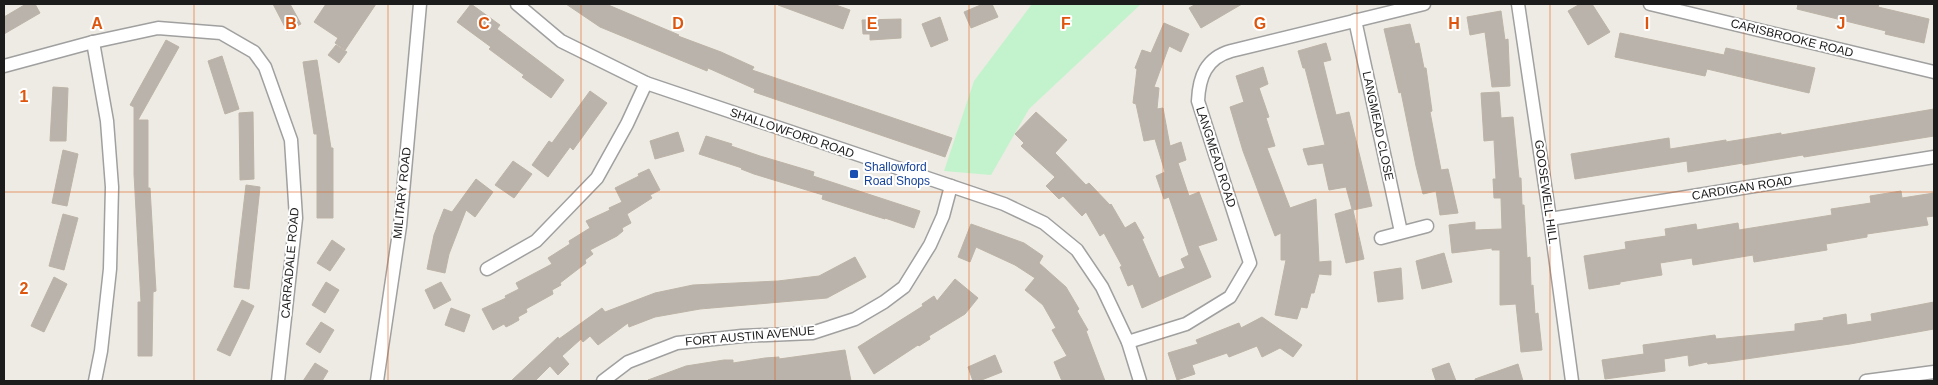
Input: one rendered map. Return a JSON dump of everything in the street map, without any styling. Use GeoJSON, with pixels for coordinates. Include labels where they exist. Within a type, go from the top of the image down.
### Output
{"type":"FeatureCollection","features":[{"type":"Feature","properties":{"kind":"street","name":"MILITARY ROAD"},"geometry":{"type":"LineString","coordinates":[[376,381],[400,226],[420,4]]}},
{"type":"Feature","properties":{"kind":"street","name":"SHALLOWFORD ROAD"},"geometry":{"type":"LineString","coordinates":[[517,4],[561,41],[646,83],[1004,204],[1044,223],[1077,250],[1102,287],[1128,342],[1140,381]]}},
{"type":"Feature","properties":{"kind":"street","name":"LANGMEAD ROAD"},"geometry":{"type":"LineString","coordinates":[[1128,342],[1186,324],[1230,297],[1250,263],[1198,101],[1199,84],[1211,62],[1222,53],[1424,4]]}},
{"type":"Feature","properties":{"kind":"street","name":"GOOSEWELL HILL"},"geometry":{"type":"LineString","coordinates":[[1518,4],[1572,381]]}},
{"type":"Feature","properties":{"kind":"street","name":"CARISBROOKE ROAD"},"geometry":{"type":"LineString","coordinates":[[1650,4],[1934,72]]}},
{"type":"Feature","properties":{"kind":"street","name":"LANGMEAD CLOSE"},"geometry":{"type":"LineString","coordinates":[[1355,20],[1401,232]]}},
{"type":"Feature","properties":{"kind":"street","name":"CARRADALE ROAD"},"geometry":{"type":"LineString","coordinates":[[4,66],[93,42],[158,28],[221,34],[254,52],[265,67],[291,140],[296,218],[278,381]]}},
{"type":"Feature","properties":{"kind":"street"},"geometry":{"type":"LineString","coordinates":[[93,42],[107,121],[112,187],[110,269],[101,351],[95,381]]}},
{"type":"Feature","properties":{"kind":"street"},"geometry":{"type":"LineString","coordinates":[[487,269],[536,241],[597,178],[627,124],[646,83]]}},
{"type":"Feature","properties":{"kind":"street","name":"CARDIGAN ROAD"},"geometry":{"type":"LineString","coordinates":[[1550,219],[1934,157]]}},
{"type":"Feature","properties":{"kind":"street","name":"FORT AUSTIN AVENUE"},"geometry":{"type":"LineString","coordinates":[[603,381],[628,362],[677,343],[742,336],[812,333],[856,319],[904,287],[930,245],[943,216],[950,186]]}},
{"type":"Feature","properties":{"kind":"street"},"geometry":{"type":"LineString","coordinates":[[1381,238],[1427,226]]}},
{"type":"Feature","properties":{"kind":"street"},"geometry":{"type":"LineString","coordinates":[[1866,381],[1934,372]]}},
{"type":"Feature","properties":{"kind":"green space"},"geometry":{"type":"Polygon","coordinates":[[[1032,4],[1141,4],[1029,109],[991,175],[944,171],[974,81],[1032,4]]]}},
{"type":"Feature","properties":{"kind":"building"},"geometry":{"type":"Polygon","coordinates":[[[26,4],[35,4],[40,13],[4,34],[4,17],[26,4]]]}},
{"type":"Feature","properties":{"kind":"building"},"geometry":{"type":"Polygon","coordinates":[[[273,4],[290,4],[301,24],[287,31],[273,4]]]}},
{"type":"Feature","properties":{"kind":"building"},"geometry":{"type":"Polygon","coordinates":[[[326,4],[376,4],[345,50],[335,43],[338,38],[314,22],[326,4]]]}},
{"type":"Feature","properties":{"kind":"building"},"geometry":{"type":"Polygon","coordinates":[[[471,4],[500,25],[497,29],[564,80],[551,98],[522,77],[524,75],[489,49],[491,47],[457,22],[471,4]]]}},
{"type":"Feature","properties":{"kind":"building"},"geometry":{"type":"Polygon","coordinates":[[[566,4],[606,4],[678,36],[721,52],[754,67],[752,70],[952,138],[945,157],[754,92],[755,89],[708,68],[707,71],[600,27],[566,4]]]}},
{"type":"Feature","properties":{"kind":"building"},"geometry":{"type":"Polygon","coordinates":[[[778,4],[833,4],[850,10],[843,29],[778,4]]]}},
{"type":"Feature","properties":{"kind":"building"},"geometry":{"type":"Polygon","coordinates":[[[983,4],[992,4],[998,17],[971,28],[964,12],[983,4]]]}},
{"type":"Feature","properties":{"kind":"building"},"geometry":{"type":"Polygon","coordinates":[[[1196,4],[1242,4],[1201,28],[1189,8],[1196,4]]]}},
{"type":"Feature","properties":{"kind":"building"},"geometry":{"type":"Polygon","coordinates":[[[1580,4],[1592,4],[1610,32],[1588,45],[1568,11],[1580,4]]]}},
{"type":"Feature","properties":{"kind":"building"},"geometry":{"type":"Polygon","coordinates":[[[1798,4],[1879,4],[1878,7],[1929,19],[1924,43],[1885,34],[1886,31],[1797,9],[1798,4]]]}},
{"type":"Feature","properties":{"kind":"building"},"geometry":{"type":"Polygon","coordinates":[[[1501,11],[1505,40],[1508,39],[1510,86],[1492,87],[1485,32],[1470,35],[1467,17],[1501,11]]]}},
{"type":"Feature","properties":{"kind":"building"},"geometry":{"type":"Polygon","coordinates":[[[940,17],[948,40],[931,47],[922,24],[940,17]]]}},
{"type":"Feature","properties":{"kind":"building"},"geometry":{"type":"Polygon","coordinates":[[[901,19],[901,38],[870,40],[870,34],[863,34],[862,20],[901,19]]]}},
{"type":"Feature","properties":{"kind":"building"},"geometry":{"type":"Polygon","coordinates":[[[1164,23],[1189,34],[1181,52],[1169,46],[1154,87],[1159,88],[1157,109],[1163,108],[1170,146],[1181,142],[1186,160],[1178,163],[1189,196],[1199,192],[1217,240],[1198,246],[1211,277],[1142,308],[1133,284],[1128,286],[1120,267],[1122,266],[1104,233],[1100,236],[1086,212],[1082,216],[1063,196],[1059,199],[1046,186],[1055,177],[1021,146],[1024,143],[1015,134],[1036,112],[1067,140],[1055,153],[1086,185],[1089,183],[1111,204],[1125,228],[1135,222],[1144,238],[1142,239],[1159,278],[1185,268],[1181,259],[1189,255],[1169,197],[1164,199],[1156,176],[1165,172],[1155,139],[1144,141],[1136,104],[1133,103],[1137,69],[1135,68],[1142,50],[1151,53],[1164,23]]]}},
{"type":"Feature","properties":{"kind":"building"},"geometry":{"type":"Polygon","coordinates":[[[1410,24],[1415,44],[1419,43],[1424,68],[1426,68],[1432,111],[1430,112],[1441,170],[1448,169],[1458,213],[1440,215],[1436,191],[1423,194],[1401,92],[1399,93],[1384,29],[1410,24]]]}},
{"type":"Feature","properties":{"kind":"building"},"geometry":{"type":"Polygon","coordinates":[[[1620,33],[1724,55],[1726,48],[1815,68],[1809,93],[1707,69],[1705,76],[1615,57],[1620,33]]]}},
{"type":"Feature","properties":{"kind":"building"},"geometry":{"type":"Polygon","coordinates":[[[166,40],[179,47],[138,120],[148,120],[148,188],[150,188],[156,291],[153,292],[152,356],[138,356],[138,302],[141,302],[134,174],[134,107],[130,105],[166,40]]]}},
{"type":"Feature","properties":{"kind":"building"},"geometry":{"type":"Polygon","coordinates":[[[1326,43],[1331,60],[1323,62],[1336,115],[1349,112],[1372,206],[1353,210],[1364,259],[1346,263],[1335,214],[1352,209],[1346,187],[1329,190],[1323,163],[1308,165],[1303,149],[1325,145],[1305,68],[1303,68],[1298,51],[1326,43]]]}},
{"type":"Feature","properties":{"kind":"building"},"geometry":{"type":"Polygon","coordinates":[[[336,45],[347,52],[339,63],[328,55],[336,45]]]}},
{"type":"Feature","properties":{"kind":"building"},"geometry":{"type":"Polygon","coordinates":[[[222,56],[239,109],[225,114],[208,61],[222,56]]]}},
{"type":"Feature","properties":{"kind":"building"},"geometry":{"type":"Polygon","coordinates":[[[317,60],[331,148],[333,148],[333,218],[317,218],[317,134],[314,134],[303,62],[317,60]]]}},
{"type":"Feature","properties":{"kind":"building"},"geometry":{"type":"Polygon","coordinates":[[[1263,67],[1268,84],[1259,88],[1269,117],[1266,118],[1275,146],[1267,148],[1290,208],[1316,199],[1319,262],[1331,261],[1331,275],[1319,274],[1314,293],[1311,293],[1307,308],[1301,307],[1297,319],[1275,315],[1286,260],[1281,260],[1281,233],[1275,236],[1243,151],[1230,107],[1244,102],[1236,76],[1263,67]]]}},
{"type":"Feature","properties":{"kind":"building"},"geometry":{"type":"Polygon","coordinates":[[[53,87],[68,88],[66,141],[50,141],[53,87]]]}},
{"type":"Feature","properties":{"kind":"building"},"geometry":{"type":"Polygon","coordinates":[[[590,91],[607,103],[573,150],[570,147],[548,177],[532,165],[549,141],[552,143],[590,91]]]}},
{"type":"Feature","properties":{"kind":"building"},"geometry":{"type":"Polygon","coordinates":[[[1499,92],[1501,118],[1513,117],[1519,178],[1521,178],[1522,205],[1524,205],[1527,258],[1530,257],[1531,286],[1533,285],[1535,314],[1538,313],[1542,350],[1521,352],[1516,304],[1500,305],[1500,250],[1492,250],[1492,248],[1452,253],[1449,225],[1475,222],[1475,230],[1502,229],[1501,198],[1494,198],[1493,179],[1496,179],[1494,140],[1484,141],[1481,93],[1499,92]]]}},
{"type":"Feature","properties":{"kind":"building"},"geometry":{"type":"Polygon","coordinates":[[[1934,109],[1934,136],[1804,157],[1803,155],[1688,172],[1687,161],[1575,179],[1571,154],[1669,138],[1670,149],[1781,133],[1781,135],[1934,109]]]}},
{"type":"Feature","properties":{"kind":"building"},"geometry":{"type":"Polygon","coordinates":[[[253,112],[254,179],[240,180],[239,113],[253,112]]]}},
{"type":"Feature","properties":{"kind":"building"},"geometry":{"type":"Polygon","coordinates":[[[678,132],[684,151],[655,159],[650,141],[678,132]]]}},
{"type":"Feature","properties":{"kind":"building"},"geometry":{"type":"Polygon","coordinates":[[[706,136],[732,144],[731,146],[760,156],[814,172],[813,176],[920,211],[914,228],[822,199],[823,195],[754,174],[742,168],[699,154],[706,136]]]}},
{"type":"Feature","properties":{"kind":"building"},"geometry":{"type":"Polygon","coordinates":[[[63,150],[78,154],[67,206],[52,203],[63,150]]]}},
{"type":"Feature","properties":{"kind":"building"},"geometry":{"type":"Polygon","coordinates":[[[513,161],[532,174],[514,198],[495,185],[513,161]]]}},
{"type":"Feature","properties":{"kind":"building"},"geometry":{"type":"Polygon","coordinates":[[[649,169],[660,190],[650,195],[652,198],[627,214],[631,223],[622,228],[623,231],[617,236],[590,250],[593,254],[585,260],[586,263],[560,283],[561,285],[552,290],[553,294],[526,309],[527,312],[518,317],[519,320],[506,327],[504,324],[493,330],[482,309],[506,298],[505,296],[519,289],[516,283],[552,264],[548,258],[570,244],[569,241],[590,228],[586,221],[622,202],[615,188],[649,169]]]}},
{"type":"Feature","properties":{"kind":"building"},"geometry":{"type":"Polygon","coordinates":[[[476,179],[493,192],[475,217],[466,210],[449,254],[445,273],[427,269],[434,235],[444,209],[452,212],[476,179]]]}},
{"type":"Feature","properties":{"kind":"building"},"geometry":{"type":"Polygon","coordinates":[[[246,185],[260,187],[249,289],[234,287],[246,185]]]}},
{"type":"Feature","properties":{"kind":"building"},"geometry":{"type":"Polygon","coordinates":[[[1901,191],[1902,198],[1934,193],[1934,216],[1926,217],[1928,225],[1867,234],[1867,237],[1826,244],[1827,250],[1754,262],[1753,255],[1693,265],[1692,258],[1660,263],[1662,275],[1589,289],[1584,256],[1626,249],[1625,242],[1666,236],[1665,229],[1696,224],[1697,230],[1738,223],[1739,230],[1832,215],[1831,209],[1871,203],[1870,196],[1901,191]]]}},
{"type":"Feature","properties":{"kind":"building"},"geometry":{"type":"Polygon","coordinates":[[[63,214],[78,218],[64,270],[49,266],[63,214]]]}},
{"type":"Feature","properties":{"kind":"building"},"geometry":{"type":"Polygon","coordinates":[[[971,224],[1024,243],[1043,256],[1039,263],[1066,287],[1079,309],[1077,311],[1088,330],[1086,331],[1105,381],[1062,381],[1054,362],[1067,356],[1052,330],[1056,328],[1043,305],[1025,290],[1035,278],[1015,265],[976,247],[970,262],[958,257],[971,224]]]}},
{"type":"Feature","properties":{"kind":"building"},"geometry":{"type":"Polygon","coordinates":[[[332,240],[345,249],[330,271],[317,263],[332,240]]]}},
{"type":"Feature","properties":{"kind":"building"},"geometry":{"type":"Polygon","coordinates":[[[1444,253],[1452,282],[1422,289],[1416,261],[1444,253]]]}},
{"type":"Feature","properties":{"kind":"building"},"geometry":{"type":"Polygon","coordinates":[[[855,257],[866,277],[827,298],[700,309],[655,317],[629,327],[628,323],[598,345],[590,336],[583,342],[581,339],[562,356],[569,364],[558,375],[550,366],[535,381],[511,381],[558,337],[559,339],[602,308],[605,312],[655,293],[693,285],[778,281],[819,276],[855,257]]]}},
{"type":"Feature","properties":{"kind":"building"},"geometry":{"type":"Polygon","coordinates":[[[1401,268],[1403,299],[1378,302],[1374,272],[1401,268]]]}},
{"type":"Feature","properties":{"kind":"building"},"geometry":{"type":"Polygon","coordinates":[[[54,277],[67,284],[44,332],[31,326],[54,277]]]}},
{"type":"Feature","properties":{"kind":"building"},"geometry":{"type":"Polygon","coordinates":[[[955,279],[978,298],[965,314],[929,336],[930,339],[874,374],[858,347],[923,306],[922,304],[934,296],[937,301],[955,279]]]}},
{"type":"Feature","properties":{"kind":"building"},"geometry":{"type":"Polygon","coordinates":[[[326,282],[339,290],[325,313],[312,305],[326,282]]]}},
{"type":"Feature","properties":{"kind":"building"},"geometry":{"type":"Polygon","coordinates":[[[441,282],[451,300],[434,309],[425,290],[441,282]]]}},
{"type":"Feature","properties":{"kind":"building"},"geometry":{"type":"Polygon","coordinates":[[[242,300],[254,306],[230,356],[217,350],[242,300]]]}},
{"type":"Feature","properties":{"kind":"building"},"geometry":{"type":"Polygon","coordinates":[[[1934,302],[1934,329],[1850,344],[1708,364],[1707,362],[1689,366],[1688,355],[1664,359],[1665,371],[1605,379],[1602,360],[1644,354],[1643,345],[1715,335],[1716,339],[1795,331],[1795,324],[1824,320],[1823,318],[1846,314],[1847,325],[1872,321],[1871,314],[1934,302]]]}},
{"type":"Feature","properties":{"kind":"building"},"geometry":{"type":"Polygon","coordinates":[[[451,308],[470,315],[464,332],[445,325],[451,308]]]}},
{"type":"Feature","properties":{"kind":"building"},"geometry":{"type":"Polygon","coordinates":[[[1262,317],[1302,345],[1293,357],[1280,348],[1262,357],[1257,346],[1229,357],[1227,353],[1192,365],[1195,374],[1177,380],[1168,353],[1198,344],[1196,340],[1239,323],[1241,328],[1262,317]]]}},
{"type":"Feature","properties":{"kind":"building"},"geometry":{"type":"Polygon","coordinates":[[[321,322],[334,330],[320,353],[306,344],[321,322]]]}},
{"type":"Feature","properties":{"kind":"building"},"geometry":{"type":"Polygon","coordinates":[[[845,350],[851,381],[648,380],[686,366],[724,360],[733,360],[733,363],[845,350]]]}},
{"type":"Feature","properties":{"kind":"building"},"geometry":{"type":"Polygon","coordinates":[[[995,355],[1002,372],[979,381],[973,381],[968,367],[995,355]]]}},
{"type":"Feature","properties":{"kind":"building"},"geometry":{"type":"Polygon","coordinates":[[[315,363],[328,371],[322,381],[303,381],[315,363]]]}},
{"type":"Feature","properties":{"kind":"building"},"geometry":{"type":"Polygon","coordinates":[[[1449,363],[1456,381],[1436,381],[1432,369],[1449,363]]]}},
{"type":"Feature","properties":{"kind":"building"},"geometry":{"type":"Polygon","coordinates":[[[1518,364],[1523,381],[1475,381],[1475,379],[1518,364]]]}},
{"type":"Feature","properties":{"kind":"place","name":"Shallowford Road Shops"},"geometry":{"type":"Point","coordinates":[854,174]}}]}
